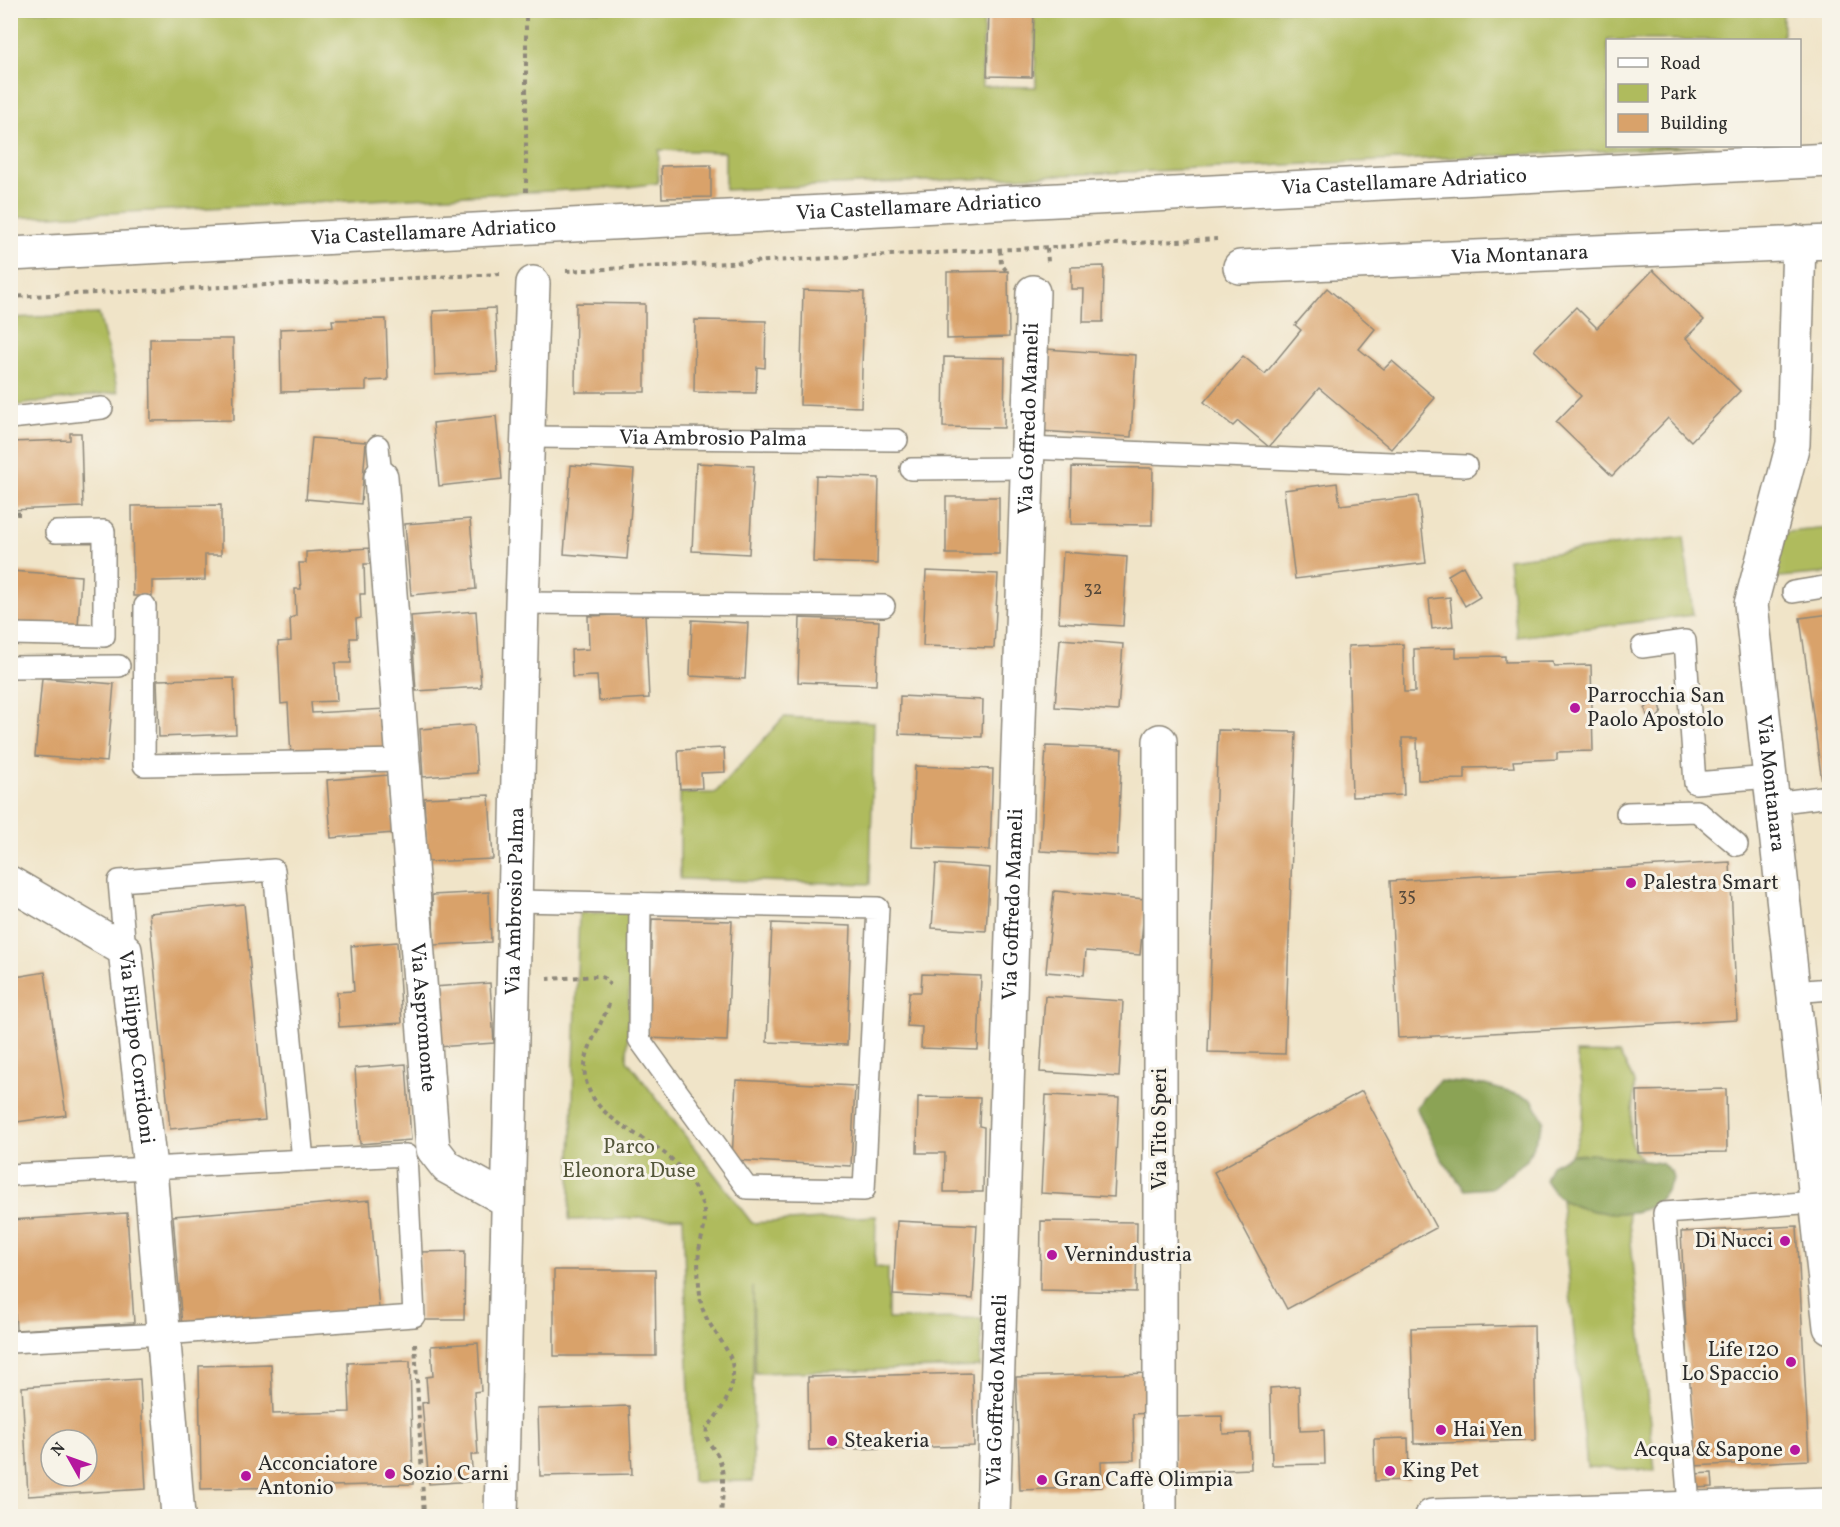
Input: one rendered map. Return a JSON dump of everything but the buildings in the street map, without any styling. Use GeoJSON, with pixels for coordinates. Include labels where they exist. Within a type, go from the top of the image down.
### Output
{"type":"FeatureCollection","features":[{"type":"Feature","properties":{"kind":"street","name":"Via Castellamare Adriatico"},"geometry":{"type":"LineString","coordinates":[[10,254],[1830,160]]}},
{"type":"Feature","properties":{"kind":"street","name":"Via Montanara"},"geometry":{"type":"LineString","coordinates":[[1233,253],[1814,242],[1793,444],[1751,604],[1830,1327]]}},
{"type":"Feature","properties":{"kind":"street","name":"Via Ambrosio Palma"},"geometry":{"type":"LineString","coordinates":[[507,1200],[527,437],[522,278]]}},
{"type":"Feature","properties":{"kind":"street","name":"Via Goffredo Mameli"},"geometry":{"type":"LineString","coordinates":[[993,1516],[1033,292]]}},
{"type":"Feature","properties":{"kind":"street","name":"Via Aspromonte"},"geometry":{"type":"LineString","coordinates":[[379,462],[433,1149],[447,1167],[507,1200]]}},
{"type":"Feature","properties":{"kind":"street","name":"Via Tito Speri"},"geometry":{"type":"LineString","coordinates":[[1160,741],[1160,1516]]}},
{"type":"Feature","properties":{"kind":"street","name":"Via Filippo Corridoni"},"geometry":{"type":"LineString","coordinates":[[10,883],[125,950],[150,1168],[177,1516]]}},
{"type":"Feature","properties":{"kind":"street"},"geometry":{"type":"LineString","coordinates":[[501,1516],[507,1200]]}},
{"type":"Feature","properties":{"kind":"street"},"geometry":{"type":"LineString","coordinates":[[1432,1516],[1690,1512],[1830,1504]]}},
{"type":"Feature","properties":{"kind":"lane"},"geometry":{"type":"LineString","coordinates":[[10,418],[102,408]]}},
{"type":"Feature","properties":{"kind":"lane","name":"Via Ambrosio Palma"},"geometry":{"type":"LineString","coordinates":[[527,437],[897,440]]}},
{"type":"Feature","properties":{"kind":"lane"},"geometry":{"type":"LineString","coordinates":[[911,469],[1027,458],[1466,466]]}},
{"type":"Feature","properties":{"kind":"lane"},"geometry":{"type":"LineString","coordinates":[[10,634],[104,636],[104,531],[56,532]]}},
{"type":"Feature","properties":{"kind":"lane"},"geometry":{"type":"LineString","coordinates":[[1793,592],[1830,586]]}},
{"type":"Feature","properties":{"kind":"lane"},"geometry":{"type":"LineString","coordinates":[[522,603],[884,606]]}},
{"type":"Feature","properties":{"kind":"lane"},"geometry":{"type":"LineString","coordinates":[[146,606],[144,765],[402,760]]}},
{"type":"Feature","properties":{"kind":"lane"},"geometry":{"type":"LineString","coordinates":[[1642,647],[1685,640],[1695,783],[1830,796]]}},
{"type":"Feature","properties":{"kind":"lane"},"geometry":{"type":"LineString","coordinates":[[10,667],[119,666]]}},
{"type":"Feature","properties":{"kind":"lane"},"geometry":{"type":"LineString","coordinates":[[1627,813],[1697,811],[1737,845]]}},
{"type":"Feature","properties":{"kind":"lane"},"geometry":{"type":"LineString","coordinates":[[125,950],[119,881],[274,870],[303,1160]]}},
{"type":"Feature","properties":{"kind":"lane"},"geometry":{"type":"LineString","coordinates":[[515,901],[640,903],[878,908],[864,1190],[747,1188],[639,1039],[640,903]]}},
{"type":"Feature","properties":{"kind":"lane"},"geometry":{"type":"LineString","coordinates":[[1794,992],[1830,989]]}},
{"type":"Feature","properties":{"kind":"lane","name":"Via Filippo Corridoni"},"geometry":{"type":"LineString","coordinates":[[150,1168],[406,1155],[414,1316]]}},
{"type":"Feature","properties":{"kind":"lane"},"geometry":{"type":"LineString","coordinates":[[10,1175],[150,1168]]}},
{"type":"Feature","properties":{"kind":"lane"},"geometry":{"type":"LineString","coordinates":[[1690,1512],[1664,1213],[1816,1202]]}},
{"type":"Feature","properties":{"kind":"lane"},"geometry":{"type":"LineString","coordinates":[[10,1342],[163,1334],[414,1316]]}},
{"type":"Feature","properties":{"kind":"lane"},"geometry":{"type":"LineString","coordinates":[[1684,1456],[1689,1449],[1685,1407]]}},
{"type":"Feature","properties":{"kind":"path"},"geometry":{"type":"LineString","coordinates":[[526,10],[526,229]]}},
{"type":"Feature","properties":{"kind":"path"},"geometry":{"type":"LineString","coordinates":[[1047,248],[1047,263]]}},
{"type":"Feature","properties":{"kind":"path"},"geometry":{"type":"LineString","coordinates":[[564,271],[1047,248],[1233,253]]}},
{"type":"Feature","properties":{"kind":"path"},"geometry":{"type":"LineString","coordinates":[[1000,250],[1001,264]]}},
{"type":"Feature","properties":{"kind":"path","name":"Via Castellamare Adriatico"},"geometry":{"type":"LineString","coordinates":[[10,297],[522,278]]}},
{"type":"Feature","properties":{"kind":"path"},"geometry":{"type":"LineString","coordinates":[[10,517],[18,517],[18,510]]}},
{"type":"Feature","properties":{"kind":"path"},"geometry":{"type":"LineString","coordinates":[[577,977],[604,978],[609,982],[611,992]]}},
{"type":"Feature","properties":{"kind":"path"},"geometry":{"type":"LineString","coordinates":[[610,998],[586,1065],[585,1079],[591,1094],[610,1117],[655,1144],[669,1156],[682,1170],[701,1199],[705,1213],[705,1227],[698,1256],[702,1308],[728,1352],[733,1372],[727,1400],[707,1428],[706,1434],[707,1442],[719,1458],[723,1482],[722,1516]]}},
{"type":"Feature","properties":{"kind":"path"},"geometry":{"type":"LineString","coordinates":[[414,1316],[423,1516]]}},
{"type":"Feature","properties":{"kind":"green space"},"geometry":{"type":"Polygon","coordinates":[[[1783,10],[1783,39],[1606,39],[1606,147],[1692,147],[725,190],[725,152],[659,150],[658,183],[628,187],[11,218],[10,11],[984,11],[982,86],[1036,87],[1034,11],[1783,10]]]}},
{"type":"Feature","properties":{"kind":"green space"},"geometry":{"type":"Polygon","coordinates":[[[99,314],[118,392],[11,406],[11,318],[99,314]]]}},
{"type":"Feature","properties":{"kind":"green space"},"geometry":{"type":"Polygon","coordinates":[[[1829,528],[1829,573],[1769,578],[1787,532],[1829,528]]]}},
{"type":"Feature","properties":{"kind":"green space"},"geometry":{"type":"Polygon","coordinates":[[[1684,537],[1693,615],[1517,637],[1508,559],[1684,537]]]}},
{"type":"Feature","properties":{"kind":"green space"},"geometry":{"type":"Polygon","coordinates":[[[784,717],[874,722],[870,884],[680,879],[680,793],[715,793],[784,717]]]}},
{"type":"Feature","properties":{"kind":"green space","name":"Parco Eleonora Duse"},"geometry":{"type":"Polygon","coordinates":[[[632,912],[627,1060],[752,1223],[876,1216],[875,1267],[888,1268],[888,1319],[982,1318],[980,1367],[755,1373],[753,1287],[753,1481],[692,1482],[683,1217],[569,1220],[579,913],[632,912]]]}},
{"type":"Feature","properties":{"kind":"green space"},"geometry":{"type":"Polygon","coordinates":[[[1576,1053],[1619,1054],[1634,1084],[1630,1133],[1631,1142],[1641,1158],[1571,1155],[1581,1130],[1584,1105],[1582,1079],[1576,1053]]]}},
{"type":"Feature","properties":{"kind":"green space"},"geometry":{"type":"Polygon","coordinates":[[[1439,1081],[1485,1085],[1532,1099],[1544,1121],[1527,1160],[1491,1188],[1465,1190],[1441,1158],[1416,1107],[1439,1081]]]}},
{"type":"Feature","properties":{"kind":"green space"},"geometry":{"type":"Polygon","coordinates":[[[1591,1154],[1661,1163],[1671,1171],[1673,1179],[1657,1202],[1641,1210],[1606,1213],[1583,1209],[1561,1199],[1545,1180],[1551,1165],[1571,1155],[1591,1154]]]}},
{"type":"Feature","properties":{"kind":"green space"},"geometry":{"type":"Polygon","coordinates":[[[1561,1200],[1578,1207],[1628,1213],[1655,1471],[1587,1467],[1561,1200]]]}},
{"type":"Feature","properties":{"kind":"place","name":"Parrocchia San Paolo Apostolo"},"geometry":{"type":"Point","coordinates":[1575,708]}},
{"type":"Feature","properties":{"kind":"place","name":"Palestra Smart"},"geometry":{"type":"Point","coordinates":[1631,883]}},
{"type":"Feature","properties":{"kind":"place","name":"Di Nucci"},"geometry":{"type":"Point","coordinates":[1785,1241]}},
{"type":"Feature","properties":{"kind":"place","name":"Vernindustria"},"geometry":{"type":"Point","coordinates":[1052,1255]}},
{"type":"Feature","properties":{"kind":"place","name":"Life 120 Lo Spaccio"},"geometry":{"type":"Point","coordinates":[1791,1362]}},
{"type":"Feature","properties":{"kind":"place","name":"Hai Yen"},"geometry":{"type":"Point","coordinates":[1441,1430]}},
{"type":"Feature","properties":{"kind":"place","name":"Steakeria"},"geometry":{"type":"Point","coordinates":[832,1441]}},
{"type":"Feature","properties":{"kind":"place","name":"Acqua & Sapone"},"geometry":{"type":"Point","coordinates":[1795,1450]}},
{"type":"Feature","properties":{"kind":"place","name":"King Pet"},"geometry":{"type":"Point","coordinates":[1390,1471]}},
{"type":"Feature","properties":{"kind":"place","name":"Sozio Carni"},"geometry":{"type":"Point","coordinates":[390,1474]}},
{"type":"Feature","properties":{"kind":"place","name":"Acconciatore Antonio"},"geometry":{"type":"Point","coordinates":[246,1476]}},
{"type":"Feature","properties":{"kind":"place","name":"Gran Caffè Olimpia"},"geometry":{"type":"Point","coordinates":[1042,1480]}}]}
